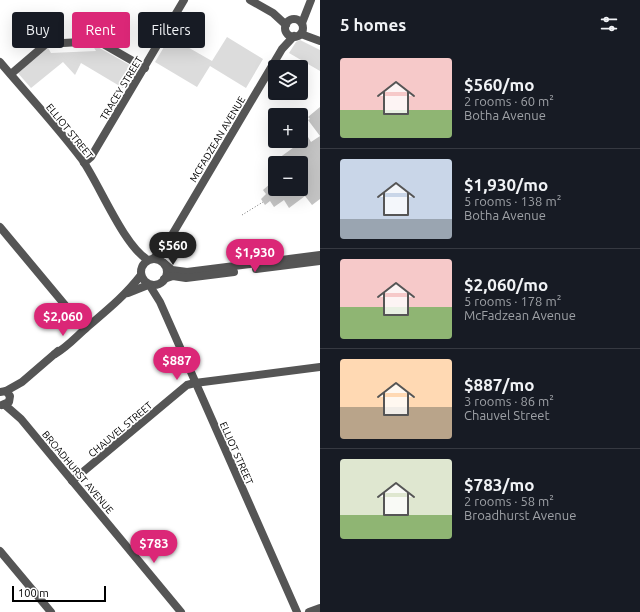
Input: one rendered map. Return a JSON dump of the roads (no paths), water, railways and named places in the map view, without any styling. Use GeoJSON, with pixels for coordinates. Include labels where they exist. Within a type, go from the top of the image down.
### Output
{"type":"FeatureCollection","features":[{"type":"Feature","properties":{"kind":"street","name":"TRACEY STREET"},"geometry":{"type":"LineString","coordinates":[[84,163],[91,157],[184,0]]}},
{"type":"Feature","properties":{"kind":"street"},"geometry":{"type":"LineString","coordinates":[[250,0],[319,41]]}},
{"type":"Feature","properties":{"kind":"street","name":"MCFADZEAN AVENUE"},"geometry":{"type":"LineString","coordinates":[[151,259],[169,240],[310,2]]}},
{"type":"Feature","properties":{"kind":"street"},"geometry":{"type":"LineString","coordinates":[[11,74],[46,44],[98,41],[145,68]]}},
{"type":"Feature","properties":{"kind":"street","name":"ELLIOT STREET"},"geometry":{"type":"LineString","coordinates":[[0,62],[84,163],[129,240],[139,253],[151,259]]}},
{"type":"Feature","properties":{"kind":"street"},"geometry":{"type":"LineString","coordinates":[[0,227],[83,330]]}},
{"type":"Feature","properties":{"kind":"street","name":"ELLIOT STREET"},"geometry":{"type":"LineString","coordinates":[[129,240],[142,271]]}},
{"type":"Feature","properties":{"kind":"street","name":"MCFADZEAN AVENUE"},"geometry":{"type":"LineString","coordinates":[[164,263],[169,240]]}},
{"type":"Feature","properties":{"kind":"street"},"geometry":{"type":"LineString","coordinates":[[126,294],[149,285],[162,282],[170,277],[186,278],[229,269],[320,255]]}},
{"type":"Feature","properties":{"kind":"street"},"geometry":{"type":"LineString","coordinates":[[3,398],[55,354],[70,344],[83,330],[126,294],[151,259],[164,263],[172,270],[180,272],[320,260]]}},
{"type":"Feature","properties":{"kind":"street"},"geometry":{"type":"LineString","coordinates":[[162,282],[166,273],[164,263]]}},
{"type":"Feature","properties":{"kind":"street"},"geometry":{"type":"LineString","coordinates":[[142,271],[149,285]]}},
{"type":"Feature","properties":{"kind":"street","name":"ELLIOT STREET"},"geometry":{"type":"LineString","coordinates":[[160,302],[158,292],[162,282]]}},
{"type":"Feature","properties":{"kind":"street","name":"ELLIOT STREET"},"geometry":{"type":"LineString","coordinates":[[149,285],[160,302],[296,612]]}},
{"type":"Feature","properties":{"kind":"street","name":"CHAUVEL STREET"},"geometry":{"type":"LineString","coordinates":[[72,481],[187,385],[320,367]]}},
{"type":"Feature","properties":{"kind":"street","name":"BROADHURST AVENUE"},"geometry":{"type":"LineString","coordinates":[[3,398],[182,612]]}},
{"type":"Feature","properties":{"kind":"street"},"geometry":{"type":"LineString","coordinates":[[0,551],[50,612]]}},
{"type":"Feature","properties":{"kind":"street"},"geometry":{"type":"LineString","coordinates":[[309,612],[320,608]]}}]}
